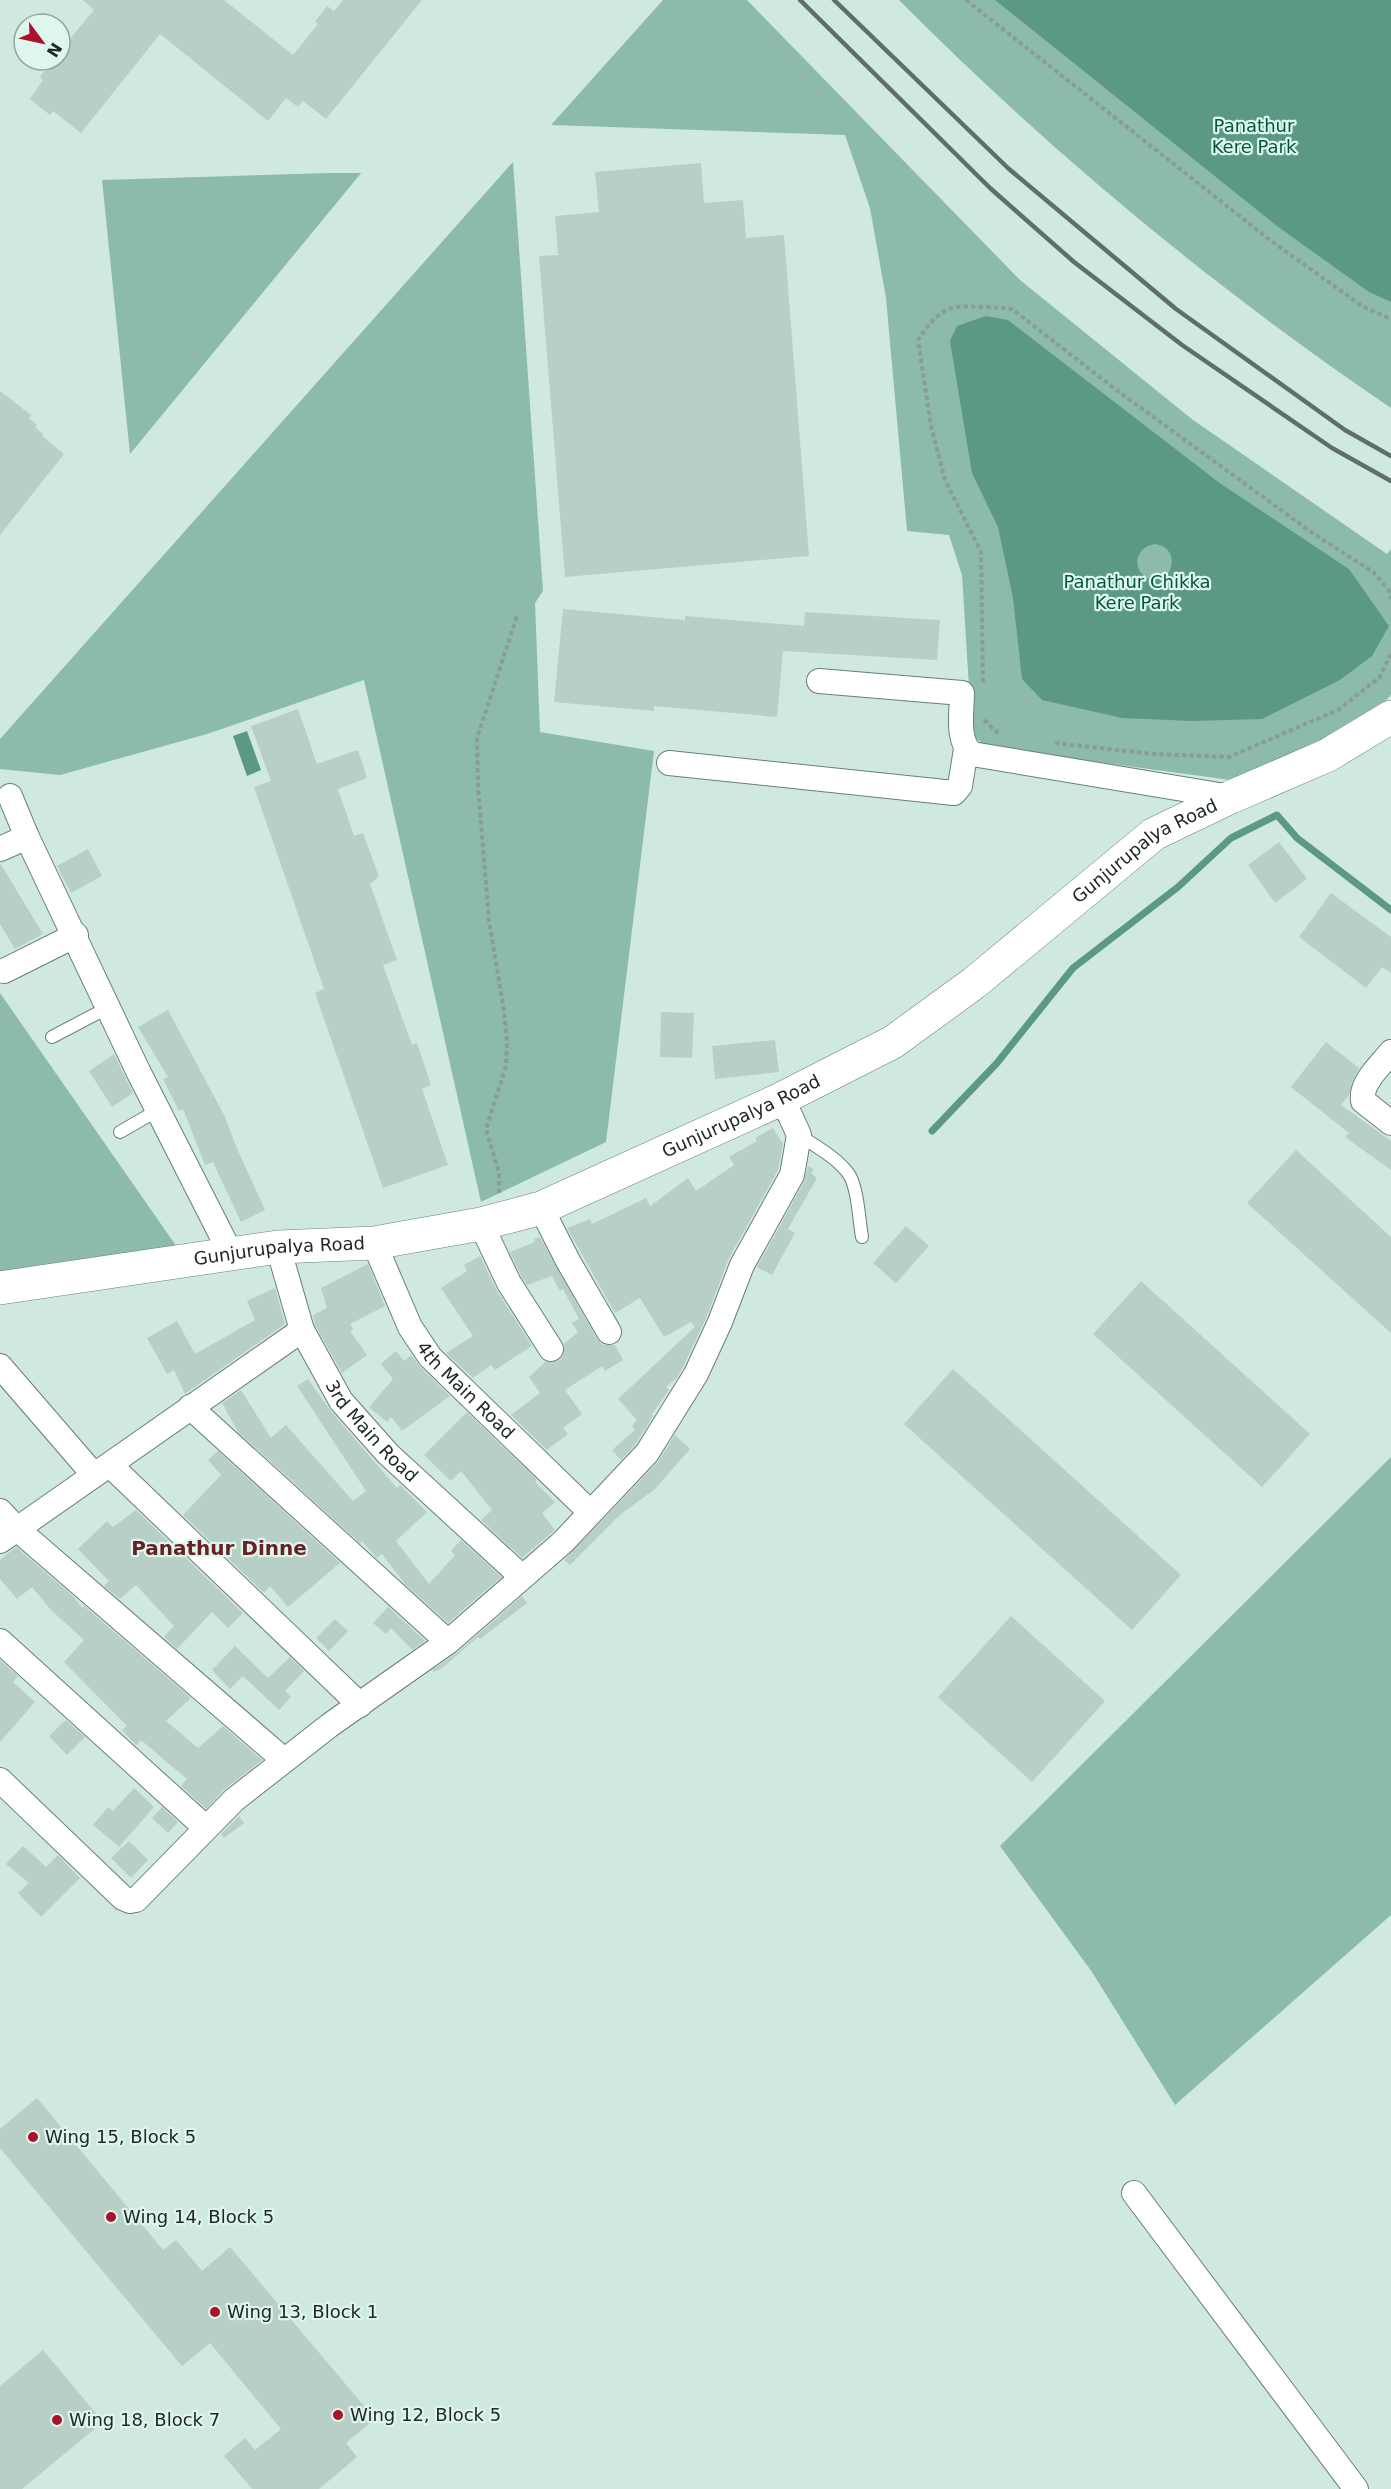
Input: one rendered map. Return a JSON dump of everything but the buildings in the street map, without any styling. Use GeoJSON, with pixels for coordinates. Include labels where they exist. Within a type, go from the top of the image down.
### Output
{"type":"FeatureCollection","features":[{"type":"Feature","properties":{"kind":"street"},"geometry":{"type":"LineString","coordinates":[[669,763],[954,793],[960,786],[966,749],[963,740],[962,693],[819,681]]}},
{"type":"Feature","properties":{"kind":"street","name":"Gunjurupalya Road"},"geometry":{"type":"LineString","coordinates":[[0,1288],[278,1247],[374,1243],[492,1221],[541,1208],[779,1100],[893,1042],[974,983],[1154,834],[1231,797],[1328,755],[1391,717]]}},
{"type":"Feature","properties":{"kind":"street"},"geometry":{"type":"LineString","coordinates":[[966,749],[972,754],[1231,797]]}},
{"type":"Feature","properties":{"kind":"street"},"geometry":{"type":"LineString","coordinates":[[10,796],[27,837],[158,1110],[231,1254]]}},
{"type":"Feature","properties":{"kind":"street"},"geometry":{"type":"LineString","coordinates":[[0,849],[27,837]]}},
{"type":"Feature","properties":{"kind":"street"},"geometry":{"type":"LineString","coordinates":[[4,971],[76,935]]}},
{"type":"Feature","properties":{"kind":"street"},"geometry":{"type":"LineString","coordinates":[[1391,1052],[1364,1087],[1362,1094],[1363,1101],[1391,1123]]}},
{"type":"Feature","properties":{"kind":"street"},"geometry":{"type":"LineString","coordinates":[[0,1780],[123,1898],[130,1901],[136,1900],[234,1800],[284,1760],[448,1642],[563,1542],[647,1453],[696,1374],[720,1322],[742,1265],[792,1175],[799,1135],[790,1115],[779,1100]]}},
{"type":"Feature","properties":{"kind":"street"},"geometry":{"type":"LineString","coordinates":[[541,1208],[568,1262],[609,1332]]}},
{"type":"Feature","properties":{"kind":"street"},"geometry":{"type":"LineString","coordinates":[[492,1221],[509,1283],[551,1349]]}},
{"type":"Feature","properties":{"kind":"street","name":"4th Main Road"},"geometry":{"type":"LineString","coordinates":[[374,1243],[410,1327],[430,1357],[590,1512]]}},
{"type":"Feature","properties":{"kind":"street","name":"3rd Main Road"},"geometry":{"type":"LineString","coordinates":[[278,1247],[302,1330],[341,1401],[388,1454],[522,1576]]}},
{"type":"Feature","properties":{"kind":"street"},"geometry":{"type":"LineString","coordinates":[[9,1535],[302,1330]]}},
{"type":"Feature","properties":{"kind":"street"},"geometry":{"type":"LineString","coordinates":[[0,1366],[102,1470],[360,1705]]}},
{"type":"Feature","properties":{"kind":"street"},"geometry":{"type":"LineString","coordinates":[[190,1407],[448,1642]]}},
{"type":"Feature","properties":{"kind":"street"},"geometry":{"type":"LineString","coordinates":[[0,1511],[9,1535],[284,1760]]}},
{"type":"Feature","properties":{"kind":"street"},"geometry":{"type":"LineString","coordinates":[[0,1641],[206,1828]]}},
{"type":"Feature","properties":{"kind":"street"},"geometry":{"type":"LineString","coordinates":[[1134,2193],[1356,2489]]}},
{"type":"Feature","properties":{"kind":"lane"},"geometry":{"type":"LineString","coordinates":[[52,1037],[109,1007]]}},
{"type":"Feature","properties":{"kind":"lane"},"geometry":{"type":"LineString","coordinates":[[120,1132],[158,1110]]}},
{"type":"Feature","properties":{"kind":"lane"},"geometry":{"type":"LineString","coordinates":[[799,1135],[835,1160],[849,1174],[857,1201],[862,1238]]}},
{"type":"Feature","properties":{"kind":"path"},"geometry":{"type":"LineString","coordinates":[[966,0],[1270,240],[1362,306],[1391,319]]}},
{"type":"Feature","properties":{"kind":"path"},"geometry":{"type":"LineString","coordinates":[[983,683],[981,552],[945,480],[931,426],[918,340],[928,325],[950,308],[1012,309],[1115,389],[1311,532],[1373,572],[1388,589],[1391,599]]}},
{"type":"Feature","properties":{"kind":"path"},"geometry":{"type":"LineString","coordinates":[[492,1221],[499,1193],[499,1173],[486,1129],[506,1066],[507,1042],[489,921],[477,786],[477,738],[517,616]]}},
{"type":"Feature","properties":{"kind":"path"},"geometry":{"type":"LineString","coordinates":[[1048,742],[1154,754],[1229,757],[1338,710],[1379,678],[1391,654]]}},
{"type":"Feature","properties":{"kind":"path"},"geometry":{"type":"LineString","coordinates":[[983,719],[1001,736]]}},
{"type":"Feature","properties":{"kind":"green space","name":"Panathur Chikka Kere Park"},"geometry":{"type":"Polygon","coordinates":[[[663,0],[747,0],[1020,280],[1193,420],[1387,554],[1391,549],[1391,695],[1382,704],[1315,747],[1230,780],[988,747],[972,736],[962,575],[949,535],[907,531],[886,298],[870,208],[845,135],[551,125],[663,0]]]}},
{"type":"Feature","properties":{"kind":"green space","name":"Panathur Kere Park"},"geometry":{"type":"Polygon","coordinates":[[[899,0],[1391,0],[1391,408],[1261,315],[1135,216],[1014,111],[899,0]]]}},
{"type":"Feature","properties":{"kind":"green space"},"geometry":{"type":"Polygon","coordinates":[[[513,162],[543,591],[535,603],[540,732],[654,751],[606,1142],[481,1202],[364,680],[207,734],[60,775],[0,769],[0,739],[513,162]]]}},
{"type":"Feature","properties":{"kind":"green space"},"geometry":{"type":"Polygon","coordinates":[[[362,172],[130,454],[102,180],[362,172]]]}},
{"type":"Feature","properties":{"kind":"green space"},"geometry":{"type":"Polygon","coordinates":[[[0,993],[179,1250],[0,1274],[0,993]]]}},
{"type":"Feature","properties":{"kind":"green space"},"geometry":{"type":"Polygon","coordinates":[[[1391,1457],[1391,1915],[1175,2105],[1092,1972],[1000,1846],[1391,1457]]]}},
{"type":"Feature","properties":{"kind":"shaded area"},"geometry":{"type":"Polygon","coordinates":[[[995,0],[1391,0],[1391,302],[1369,292],[1277,226],[995,0]]]}},
{"type":"Feature","properties":{"kind":"shaded area"},"geometry":{"type":"Polygon","coordinates":[[[986,316],[1008,320],[1221,484],[1349,569],[1389,626],[1372,656],[1340,680],[1262,719],[1192,721],[1122,718],[1042,700],[1022,679],[1013,598],[998,527],[972,473],[950,341],[957,326],[986,316]],[[1155,544],[1142,550],[1137,561],[1141,572],[1152,580],[1168,574],[1172,564],[1170,554],[1160,545],[1155,544]]]}},
{"type":"Feature","properties":{"kind":"shaded area"},"geometry":{"type":"Polygon","coordinates":[[[247,731],[261,770],[247,776],[233,736],[247,731]]]}},
{"type":"Feature","properties":{"kind":"waterway"},"geometry":{"type":"LineString","coordinates":[[932,1131],[997,1063],[1073,968],[1178,887],[1231,838],[1277,815],[1297,838],[1391,910]]}},
{"type":"Feature","properties":{"kind":"railway"},"geometry":{"type":"LineString","coordinates":[[800,0],[990,188],[1074,262],[1182,345],[1332,448],[1391,481]]}},
{"type":"Feature","properties":{"kind":"railway"},"geometry":{"type":"LineString","coordinates":[[834,0],[1009,169],[1176,309],[1345,430],[1391,456]]}},
{"type":"Feature","properties":{"kind":"place","name":"Wing 15, Block 5"},"geometry":{"type":"Point","coordinates":[33,2137]}},
{"type":"Feature","properties":{"kind":"place","name":"Wing 14, Block 5"},"geometry":{"type":"Point","coordinates":[111,2217]}},
{"type":"Feature","properties":{"kind":"place","name":"Wing 13, Block 1"},"geometry":{"type":"Point","coordinates":[215,2312]}},
{"type":"Feature","properties":{"kind":"place","name":"Wing 12, Block 5"},"geometry":{"type":"Point","coordinates":[338,2415]}},
{"type":"Feature","properties":{"kind":"place","name":"Wing 18, Block 7"},"geometry":{"type":"Point","coordinates":[57,2420]}},
{"type":"Feature","properties":{"kind":"district","name":"Panathur Dinne"},"geometry":{"type":"Point","coordinates":[219,1548]}}]}
